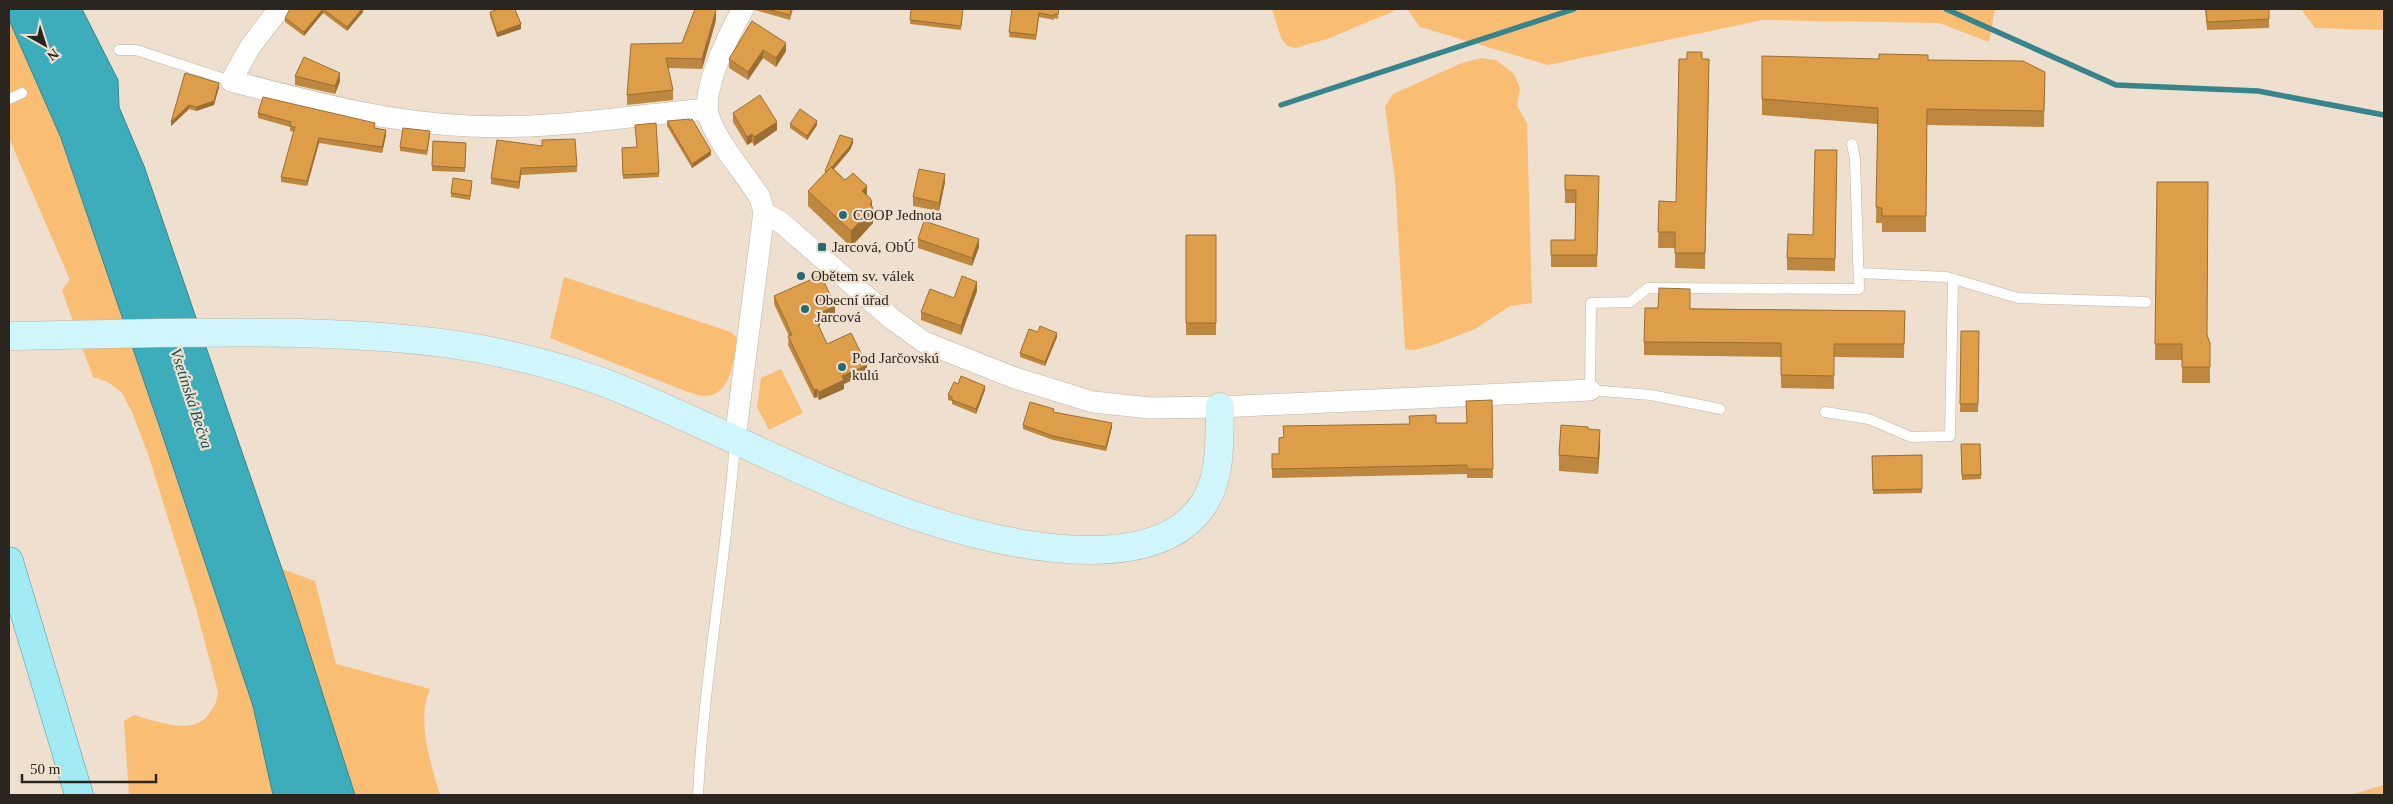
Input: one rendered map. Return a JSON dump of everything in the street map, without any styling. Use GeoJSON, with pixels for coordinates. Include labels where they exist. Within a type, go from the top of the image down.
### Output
{"type":"FeatureCollection","features":[{"type":"Feature","properties":{"kind":"main road"},"geometry":{"type":"LineString","coordinates":[[9,560],[79,795]]}},
{"type":"Feature","properties":{"kind":"street"},"geometry":{"type":"LineString","coordinates":[[279,9],[250,47],[231,81],[350,112],[388,118],[469,126],[532,126],[707,109]]}},
{"type":"Feature","properties":{"kind":"street"},"geometry":{"type":"LineString","coordinates":[[735,439],[764,212],[760,198],[716,131],[707,109],[709,84],[737,11]]}},
{"type":"Feature","properties":{"kind":"street"},"geometry":{"type":"LineString","coordinates":[[764,212],[783,224],[892,319],[937,349],[1015,378],[1093,402],[1151,408],[1220,407],[1590,390]]}},
{"type":"Feature","properties":{"kind":"street"},"geometry":{"type":"LineString","coordinates":[[9,336],[259,332],[379,336],[442,343],[508,355],[626,391],[850,491],[919,517],[1016,542],[1101,551],[1140,546],[1153,542],[1179,529],[1202,507],[1215,477],[1220,407]]}},
{"type":"Feature","properties":{"kind":"lane"},"geometry":{"type":"LineString","coordinates":[[118,50],[136,50],[231,81]]}},
{"type":"Feature","properties":{"kind":"lane"},"geometry":{"type":"LineString","coordinates":[[9,99],[22,93]]}},
{"type":"Feature","properties":{"kind":"lane"},"geometry":{"type":"LineString","coordinates":[[1720,409],[1651,395],[1590,390],[1591,303],[1630,302],[1648,288],[1859,289],[1856,159],[1852,144]]}},
{"type":"Feature","properties":{"kind":"lane"},"geometry":{"type":"LineString","coordinates":[[1859,273],[1927,275],[1953,279],[2018,298],[2146,302]]}},
{"type":"Feature","properties":{"kind":"lane"},"geometry":{"type":"LineString","coordinates":[[1825,412],[1869,419],[1911,437],[1950,436],[1953,279]]}},
{"type":"Feature","properties":{"kind":"lane"},"geometry":{"type":"LineString","coordinates":[[698,795],[700,753],[729,520],[735,439]]}},
{"type":"Feature","properties":{"kind":"shaded area"},"geometry":{"type":"Polygon","coordinates":[[[1272,9],[1399,9],[1327,39],[1295,48],[1287,46],[1281,38],[1272,9]]]}},
{"type":"Feature","properties":{"kind":"shaded area"},"geometry":{"type":"Polygon","coordinates":[[[1407,9],[1995,9],[1989,42],[1939,23],[1763,20],[1548,65],[1420,27],[1407,9]]]}},
{"type":"Feature","properties":{"kind":"shaded area"},"geometry":{"type":"Polygon","coordinates":[[[2301,9],[2384,9],[2384,30],[2315,28],[2301,9]]]}},
{"type":"Feature","properties":{"kind":"shaded area"},"geometry":{"type":"Polygon","coordinates":[[[9,20],[61,138],[124,321],[74,324],[62,290],[70,280],[9,138],[9,20]]]}},
{"type":"Feature","properties":{"kind":"shaded area"},"geometry":{"type":"Polygon","coordinates":[[[1481,58],[1496,60],[1514,74],[1520,88],[1517,106],[1527,123],[1532,303],[1510,306],[1475,329],[1433,345],[1415,350],[1405,349],[1395,180],[1385,107],[1393,94],[1462,63],[1481,58]]]}},
{"type":"Feature","properties":{"kind":"shaded area"},"geometry":{"type":"Polygon","coordinates":[[[564,277],[731,332],[737,338],[733,365],[726,383],[721,390],[713,395],[698,395],[550,338],[564,277]]]}},
{"type":"Feature","properties":{"kind":"shaded area"},"geometry":{"type":"Polygon","coordinates":[[[81,344],[133,348],[253,707],[273,795],[129,795],[124,721],[134,715],[176,725],[196,724],[211,711],[217,700],[218,692],[195,605],[149,457],[132,412],[122,393],[108,382],[93,377],[81,344]]]}},
{"type":"Feature","properties":{"kind":"shaded area"},"geometry":{"type":"Polygon","coordinates":[[[781,369],[803,413],[769,430],[757,407],[761,378],[781,369]]]}},
{"type":"Feature","properties":{"kind":"shaded area"},"geometry":{"type":"Polygon","coordinates":[[[282,569],[315,581],[336,664],[430,689],[424,715],[426,742],[440,795],[355,795],[282,569]]]}},
{"type":"Feature","properties":{"kind":"shaded area"},"geometry":{"type":"Polygon","coordinates":[[[2384,785],[2384,795],[2350,795],[2384,785]]]}},
{"type":"Feature","properties":{"kind":"water","name":"Vsetínská Bečva"},"geometry":{"type":"Polygon","coordinates":[[[9,9],[82,9],[118,80],[119,107],[144,166],[293,601],[355,795],[273,795],[253,706],[160,428],[61,138],[9,20],[9,9]]]}},
{"type":"Feature","properties":{"kind":"building"},"geometry":{"type":"Polygon","coordinates":[[[290,9],[323,9],[304,32],[285,18],[290,9]]]}},
{"type":"Feature","properties":{"kind":"building"},"geometry":{"type":"Polygon","coordinates":[[[323,9],[362,9],[347,27],[323,9]]]}},
{"type":"Feature","properties":{"kind":"building"},"geometry":{"type":"Polygon","coordinates":[[[499,9],[515,9],[521,24],[497,33],[490,12],[499,9]]]}},
{"type":"Feature","properties":{"kind":"building"},"geometry":{"type":"Polygon","coordinates":[[[695,9],[716,10],[702,59],[666,58],[673,90],[627,95],[631,44],[682,43],[695,9]]]}},
{"type":"Feature","properties":{"kind":"building"},"geometry":{"type":"Polygon","coordinates":[[[767,9],[791,9],[790,15],[767,9]]]}},
{"type":"Feature","properties":{"kind":"building"},"geometry":{"type":"Polygon","coordinates":[[[911,9],[963,9],[961,26],[910,20],[911,9]]]}},
{"type":"Feature","properties":{"kind":"building"},"geometry":{"type":"Polygon","coordinates":[[[1012,9],[1059,9],[1058,14],[1054,14],[1054,16],[1039,13],[1036,35],[1009,32],[1012,9]]]}},
{"type":"Feature","properties":{"kind":"building"},"geometry":{"type":"Polygon","coordinates":[[[2206,9],[2269,9],[2269,19],[2207,22],[2206,9]]]}},
{"type":"Feature","properties":{"kind":"building"},"geometry":{"type":"Polygon","coordinates":[[[752,21],[786,43],[776,58],[763,50],[748,72],[729,59],[752,21]]]}},
{"type":"Feature","properties":{"kind":"building"},"geometry":{"type":"Polygon","coordinates":[[[1687,52],[1702,52],[1702,59],[1709,59],[1705,253],[1675,253],[1675,232],[1658,232],[1659,201],[1676,202],[1679,59],[1687,59],[1687,52]]]}},
{"type":"Feature","properties":{"kind":"building"},"geometry":{"type":"Polygon","coordinates":[[[1879,54],[1928,55],[1928,60],[2023,61],[2045,72],[2044,111],[1927,109],[1926,216],[1882,216],[1882,208],[1876,207],[1878,108],[1762,99],[1762,56],[1879,59],[1879,54]]]}},
{"type":"Feature","properties":{"kind":"building"},"geometry":{"type":"Polygon","coordinates":[[[304,57],[340,73],[335,86],[295,76],[304,57]]]}},
{"type":"Feature","properties":{"kind":"building"},"geometry":{"type":"Polygon","coordinates":[[[185,73],[219,83],[214,101],[196,107],[189,105],[171,122],[185,73]]]}},
{"type":"Feature","properties":{"kind":"building"},"geometry":{"type":"Polygon","coordinates":[[[760,95],[777,122],[754,137],[752,134],[747,137],[733,113],[760,95]]]}},
{"type":"Feature","properties":{"kind":"building"},"geometry":{"type":"Polygon","coordinates":[[[263,97],[375,123],[374,128],[386,130],[382,147],[319,138],[307,181],[281,177],[295,127],[290,126],[291,122],[258,113],[263,97]]]}},
{"type":"Feature","properties":{"kind":"building"},"geometry":{"type":"Polygon","coordinates":[[[800,109],[817,121],[807,136],[790,124],[800,109]]]}},
{"type":"Feature","properties":{"kind":"building"},"geometry":{"type":"Polygon","coordinates":[[[690,119],[690,121],[692,119],[711,151],[692,164],[667,121],[690,119]]]}},
{"type":"Feature","properties":{"kind":"building"},"geometry":{"type":"Polygon","coordinates":[[[656,123],[659,173],[623,175],[622,148],[637,147],[635,125],[656,123]]]}},
{"type":"Feature","properties":{"kind":"building"},"geometry":{"type":"Polygon","coordinates":[[[403,128],[430,131],[427,151],[400,147],[403,128]]]}},
{"type":"Feature","properties":{"kind":"building"},"geometry":{"type":"Polygon","coordinates":[[[840,135],[853,139],[850,146],[826,172],[825,171],[840,135]]]}},
{"type":"Feature","properties":{"kind":"building"},"geometry":{"type":"Polygon","coordinates":[[[575,139],[577,166],[521,168],[519,182],[491,178],[497,140],[542,146],[542,140],[575,139]]]}},
{"type":"Feature","properties":{"kind":"building"},"geometry":{"type":"Polygon","coordinates":[[[433,141],[466,143],[465,168],[432,166],[433,141]]]}},
{"type":"Feature","properties":{"kind":"building"},"geometry":{"type":"Polygon","coordinates":[[[1815,150],[1837,150],[1835,259],[1787,258],[1788,234],[1813,235],[1815,150]]]}},
{"type":"Feature","properties":{"kind":"building"},"geometry":{"type":"Polygon","coordinates":[[[831,167],[845,180],[853,173],[867,186],[862,191],[872,202],[870,204],[873,208],[851,231],[808,191],[831,167]]]}},
{"type":"Feature","properties":{"kind":"building"},"geometry":{"type":"Polygon","coordinates":[[[919,169],[945,174],[939,203],[913,197],[919,169]]]}},
{"type":"Feature","properties":{"kind":"building"},"geometry":{"type":"Polygon","coordinates":[[[1565,175],[1599,176],[1597,255],[1551,255],[1551,240],[1575,240],[1576,190],[1565,190],[1565,175]]]}},
{"type":"Feature","properties":{"kind":"building"},"geometry":{"type":"Polygon","coordinates":[[[453,178],[472,181],[470,196],[451,193],[453,178]]]}},
{"type":"Feature","properties":{"kind":"building"},"geometry":{"type":"Polygon","coordinates":[[[2157,182],[2208,182],[2207,335],[2210,343],[2210,367],[2182,367],[2182,344],[2155,344],[2157,182]]]}},
{"type":"Feature","properties":{"kind":"building"},"geometry":{"type":"Polygon","coordinates":[[[924,221],[979,239],[972,258],[918,239],[924,221]]]}},
{"type":"Feature","properties":{"kind":"building"},"geometry":{"type":"Polygon","coordinates":[[[1186,235],[1216,235],[1216,323],[1186,323],[1186,235]]]}},
{"type":"Feature","properties":{"kind":"building"},"geometry":{"type":"Polygon","coordinates":[[[821,275],[835,306],[818,314],[820,318],[816,320],[827,344],[851,333],[867,365],[842,376],[844,380],[819,392],[817,389],[814,390],[788,336],[792,335],[774,296],[821,275]]]}},
{"type":"Feature","properties":{"kind":"building"},"geometry":{"type":"Polygon","coordinates":[[[962,276],[977,282],[961,326],[921,312],[930,289],[954,298],[962,276]]]}},
{"type":"Feature","properties":{"kind":"building"},"geometry":{"type":"Polygon","coordinates":[[[1659,288],[1690,289],[1690,309],[1905,311],[1904,344],[1834,344],[1834,376],[1781,375],[1781,343],[1644,342],[1645,308],[1658,308],[1659,288]]]}},
{"type":"Feature","properties":{"kind":"building"},"geometry":{"type":"Polygon","coordinates":[[[1040,326],[1057,333],[1045,362],[1020,353],[1029,329],[1038,332],[1040,326]]]}},
{"type":"Feature","properties":{"kind":"building"},"geometry":{"type":"Polygon","coordinates":[[[1961,331],[1979,331],[1978,404],[1960,404],[1961,331]]]}},
{"type":"Feature","properties":{"kind":"building"},"geometry":{"type":"Polygon","coordinates":[[[961,376],[985,386],[976,409],[952,400],[952,397],[948,395],[954,382],[958,384],[961,376]]]}},
{"type":"Feature","properties":{"kind":"building"},"geometry":{"type":"Polygon","coordinates":[[[1492,400],[1493,469],[1467,469],[1467,465],[1272,469],[1272,454],[1279,454],[1279,438],[1284,437],[1283,426],[1410,424],[1409,416],[1436,415],[1436,423],[1467,423],[1466,401],[1492,400]]]}},
{"type":"Feature","properties":{"kind":"building"},"geometry":{"type":"Polygon","coordinates":[[[1030,402],[1054,409],[1053,412],[1112,423],[1106,447],[1053,436],[1023,425],[1030,402]]]}},
{"type":"Feature","properties":{"kind":"building"},"geometry":{"type":"Polygon","coordinates":[[[1561,425],[1600,430],[1598,458],[1559,455],[1561,425]]]}},
{"type":"Feature","properties":{"kind":"building"},"geometry":{"type":"Polygon","coordinates":[[[1961,444],[1980,444],[1981,475],[1962,475],[1961,444]]]}},
{"type":"Feature","properties":{"kind":"building"},"geometry":{"type":"Polygon","coordinates":[[[1922,455],[1922,489],[1873,490],[1872,456],[1922,455]]]}},
{"type":"Feature","properties":{"kind":"waterway"},"geometry":{"type":"LineString","coordinates":[[1281,105],[1574,9]]}},
{"type":"Feature","properties":{"kind":"waterway"},"geometry":{"type":"LineString","coordinates":[[1946,9],[2116,85],[2258,91],[2384,115]]}},
{"type":"Feature","properties":{"kind":"place","name":"COOP Jednota"},"geometry":{"type":"Point","coordinates":[843,215]}},
{"type":"Feature","properties":{"kind":"place","name":"Jarcová, ObÚ"},"geometry":{"type":"Point","coordinates":[822,247]}},
{"type":"Feature","properties":{"kind":"place","name":"Obětem sv. válek"},"geometry":{"type":"Point","coordinates":[801,276]}},
{"type":"Feature","properties":{"kind":"place","name":"Obecní úřad Jarcová"},"geometry":{"type":"Point","coordinates":[805,309]}},
{"type":"Feature","properties":{"kind":"place","name":"Pod Jarčovskú kulú"},"geometry":{"type":"Point","coordinates":[842,367]}}]}
